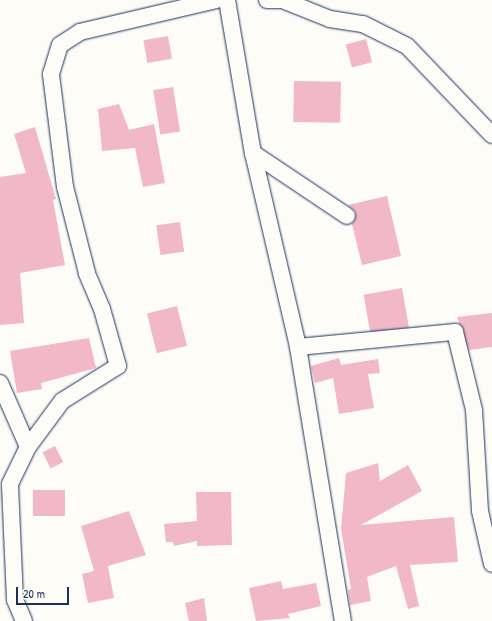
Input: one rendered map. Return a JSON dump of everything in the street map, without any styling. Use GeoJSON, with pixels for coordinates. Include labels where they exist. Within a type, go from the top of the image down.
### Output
{"type":"FeatureCollection","features":[{"type":"Feature","properties":{"kind":"street"},"geometry":{"type":"LineString","coordinates":[[0,498],[10,484],[28,447],[62,400],[118,366],[102,309],[87,273],[65,187],[51,74],[60,46],[80,32],[216,0]]}},
{"type":"Feature","properties":{"kind":"street"},"geometry":{"type":"LineString","coordinates":[[227,0],[253,152],[298,346],[344,621]]}},
{"type":"Feature","properties":{"kind":"street"},"geometry":{"type":"LineString","coordinates":[[267,0],[290,1],[330,19],[363,24],[406,46],[492,135]]}},
{"type":"Feature","properties":{"kind":"street"},"geometry":{"type":"LineString","coordinates":[[253,152],[347,216]]}},
{"type":"Feature","properties":{"kind":"street"},"geometry":{"type":"LineString","coordinates":[[298,346],[455,332],[474,410],[480,511],[492,564]]}},
{"type":"Feature","properties":{"kind":"street"},"geometry":{"type":"LineString","coordinates":[[0,383],[28,447]]}},
{"type":"Feature","properties":{"kind":"street"},"geometry":{"type":"LineString","coordinates":[[10,484],[15,600],[24,621]]}},
{"type":"Feature","properties":{"kind":"building"},"geometry":{"type":"Polygon","coordinates":[[[168,36],[172,59],[147,63],[143,40],[168,36]]]}},
{"type":"Feature","properties":{"kind":"building"},"geometry":{"type":"Polygon","coordinates":[[[366,39],[372,62],[352,68],[346,44],[366,39]]]}},
{"type":"Feature","properties":{"kind":"building"},"geometry":{"type":"Polygon","coordinates":[[[294,81],[341,82],[340,123],[293,122],[294,81]]]}},
{"type":"Feature","properties":{"kind":"building"},"geometry":{"type":"Polygon","coordinates":[[[173,87],[180,131],[160,135],[153,90],[173,87]]]}},
{"type":"Feature","properties":{"kind":"building"},"geometry":{"type":"Polygon","coordinates":[[[119,104],[129,130],[154,124],[165,183],[143,187],[135,148],[102,151],[98,109],[119,104]]]}},
{"type":"Feature","properties":{"kind":"building"},"geometry":{"type":"Polygon","coordinates":[[[35,127],[56,199],[53,200],[65,265],[20,273],[24,323],[0,325],[0,177],[26,173],[14,134],[35,127]]]}},
{"type":"Feature","properties":{"kind":"building"},"geometry":{"type":"Polygon","coordinates":[[[387,196],[401,256],[362,265],[352,224],[356,212],[348,205],[387,196]]]}},
{"type":"Feature","properties":{"kind":"building"},"geometry":{"type":"Polygon","coordinates":[[[180,222],[184,252],[160,255],[156,225],[180,222]]]}},
{"type":"Feature","properties":{"kind":"building"},"geometry":{"type":"Polygon","coordinates":[[[402,288],[409,327],[371,334],[364,295],[402,288]]]}},
{"type":"Feature","properties":{"kind":"building"},"geometry":{"type":"Polygon","coordinates":[[[177,306],[187,346],[157,353],[147,313],[177,306]]]}},
{"type":"Feature","properties":{"kind":"building"},"geometry":{"type":"Polygon","coordinates":[[[492,313],[492,347],[469,350],[457,317],[492,313]]]}},
{"type":"Feature","properties":{"kind":"building"},"geometry":{"type":"Polygon","coordinates":[[[89,338],[96,368],[41,383],[42,389],[17,393],[10,351],[89,338]]]}},
{"type":"Feature","properties":{"kind":"building"},"geometry":{"type":"Polygon","coordinates":[[[339,358],[341,365],[378,359],[380,373],[368,374],[374,408],[339,414],[333,378],[315,383],[311,366],[339,358]]]}},
{"type":"Feature","properties":{"kind":"building"},"geometry":{"type":"Polygon","coordinates":[[[55,446],[63,462],[51,468],[43,452],[55,446]]]}},
{"type":"Feature","properties":{"kind":"building"},"geometry":{"type":"Polygon","coordinates":[[[378,463],[380,481],[408,465],[422,491],[361,525],[454,517],[458,562],[410,565],[419,606],[408,609],[396,566],[367,577],[371,601],[350,605],[348,590],[351,589],[341,529],[346,473],[378,463]]]}},
{"type":"Feature","properties":{"kind":"building"},"geometry":{"type":"Polygon","coordinates":[[[33,490],[65,490],[65,516],[33,516],[33,490]]]}},
{"type":"Feature","properties":{"kind":"building"},"geometry":{"type":"Polygon","coordinates":[[[196,492],[231,492],[232,545],[197,546],[197,541],[174,546],[173,542],[166,542],[164,524],[197,521],[196,492]]]}},
{"type":"Feature","properties":{"kind":"building"},"geometry":{"type":"Polygon","coordinates":[[[129,511],[146,555],[108,566],[114,598],[88,603],[82,574],[94,571],[81,526],[129,511]]]}},
{"type":"Feature","properties":{"kind":"building"},"geometry":{"type":"Polygon","coordinates":[[[281,581],[283,589],[316,583],[321,606],[288,614],[290,618],[256,621],[249,588],[281,581]]]}},
{"type":"Feature","properties":{"kind":"building"},"geometry":{"type":"Polygon","coordinates":[[[204,598],[207,621],[189,621],[185,603],[204,598]]]}}]}
